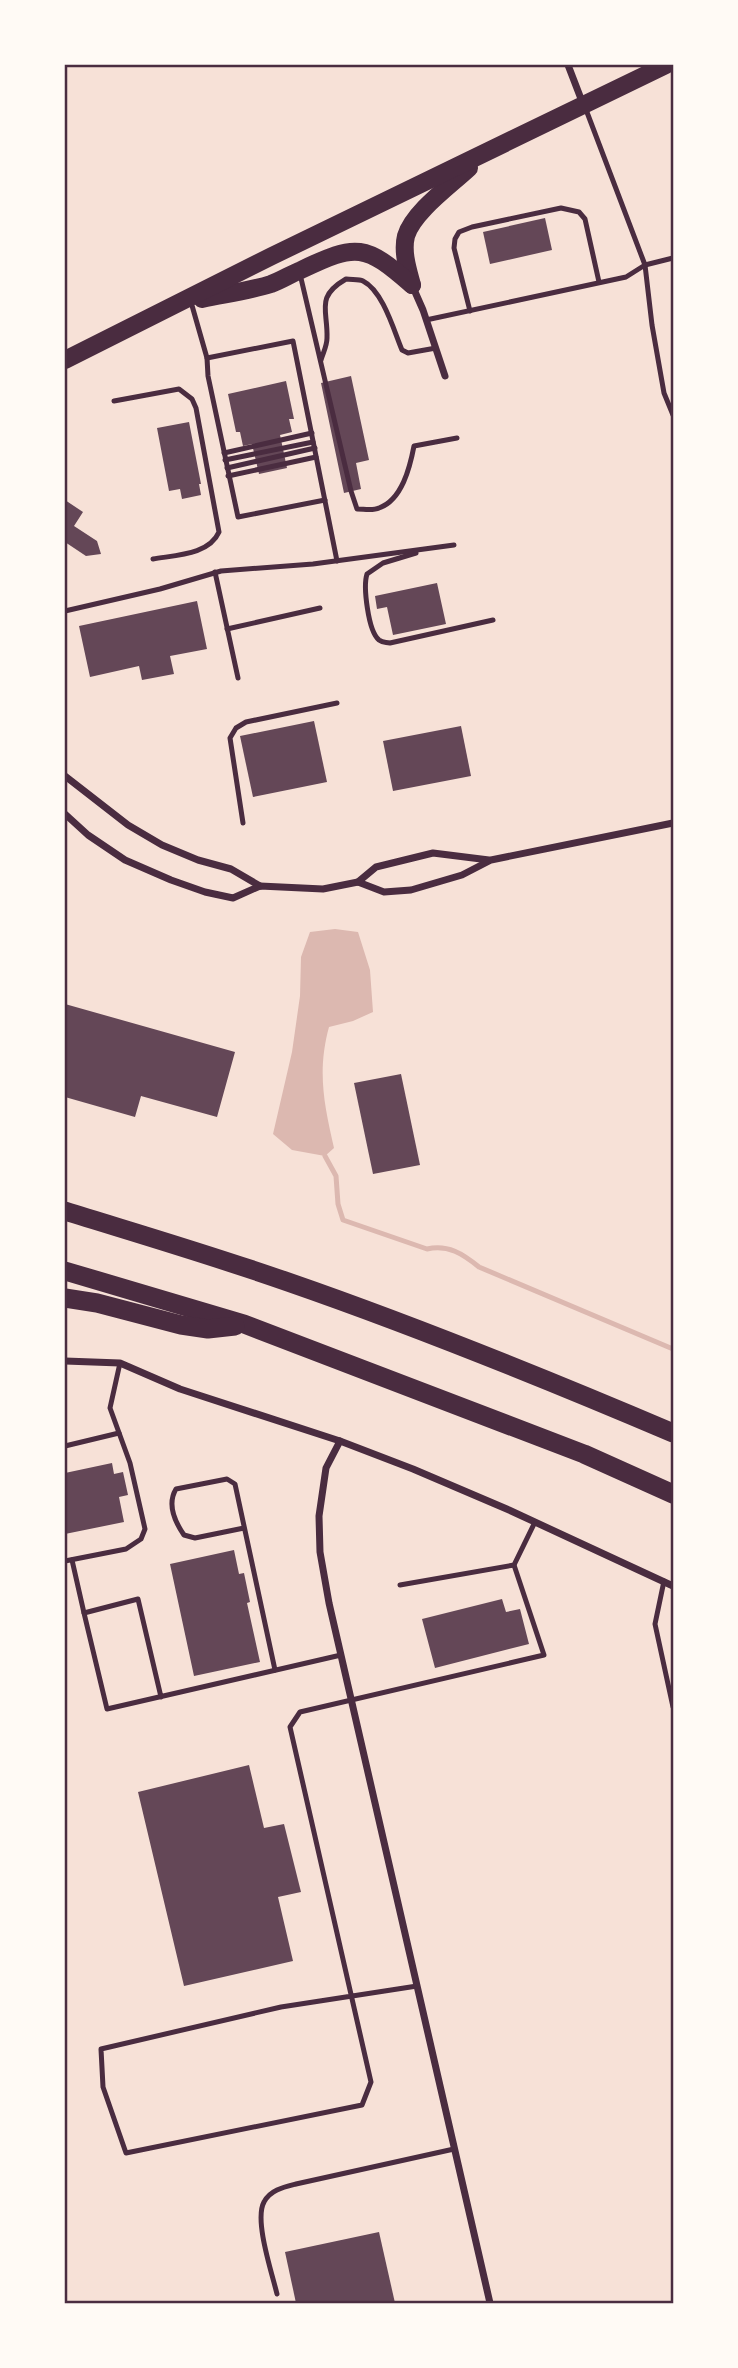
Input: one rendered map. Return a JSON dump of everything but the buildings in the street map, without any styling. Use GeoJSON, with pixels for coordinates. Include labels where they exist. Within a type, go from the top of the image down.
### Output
{"type":"FeatureCollection","features":[{"type":"Feature","properties":{"kind":"highway"},"geometry":{"type":"LineString","coordinates":[[65,1212],[182,1247],[383,1316],[550,1381],[673,1433]]}},
{"type":"Feature","properties":{"kind":"highway"},"geometry":{"type":"LineString","coordinates":[[65,1271],[244,1325],[572,1449],[673,1494]]}},
{"type":"Feature","properties":{"kind":"highway"},"geometry":{"type":"LineString","coordinates":[[65,1298],[97,1303],[181,1325],[208,1329],[244,1325]]}},
{"type":"Feature","properties":{"kind":"main road"},"geometry":{"type":"LineString","coordinates":[[65,358],[184,303],[666,65]]}},
{"type":"Feature","properties":{"kind":"main road"},"geometry":{"type":"LineString","coordinates":[[412,285],[405,259],[406,236],[410,227],[427,207],[485,153]]}},
{"type":"Feature","properties":{"kind":"main road"},"geometry":{"type":"LineString","coordinates":[[184,303],[272,284],[337,253],[349,250],[365,252],[388,264],[412,285]]}},
{"type":"Feature","properties":{"kind":"street"},"geometry":{"type":"LineString","coordinates":[[568,65],[584,105]]}},
{"type":"Feature","properties":{"kind":"street"},"geometry":{"type":"LineString","coordinates":[[412,285],[445,376]]}},
{"type":"Feature","properties":{"kind":"street"},"geometry":{"type":"LineString","coordinates":[[65,776],[128,825],[162,845],[198,860],[231,869],[260,886]]}},
{"type":"Feature","properties":{"kind":"street"},"geometry":{"type":"LineString","coordinates":[[65,814],[88,835],[125,860],[205,892],[233,898],[260,886],[323,889],[358,882],[376,867],[433,853],[491,860]]}},
{"type":"Feature","properties":{"kind":"street"},"geometry":{"type":"LineString","coordinates":[[358,882],[384,892],[411,890],[461,875],[491,860],[673,823]]}},
{"type":"Feature","properties":{"kind":"street"},"geometry":{"type":"LineString","coordinates":[[65,1361],[120,1363],[180,1389],[340,1441],[536,1522],[673,1586]]}},
{"type":"Feature","properties":{"kind":"street"},"geometry":{"type":"LineString","coordinates":[[340,1441],[326,1468],[319,1516],[320,1552],[341,1655],[490,2303]]}},
{"type":"Feature","properties":{"kind":"lane"},"geometry":{"type":"LineString","coordinates":[[584,105],[645,265],[664,393],[673,415]]}},
{"type":"Feature","properties":{"kind":"lane"},"geometry":{"type":"LineString","coordinates":[[470,311],[456,257],[455,239],[462,230],[484,225],[561,208],[579,212],[585,219],[598,282]]}},
{"type":"Feature","properties":{"kind":"lane"},"geometry":{"type":"LineString","coordinates":[[426,320],[626,277],[645,265],[673,258]]}},
{"type":"Feature","properties":{"kind":"lane"},"geometry":{"type":"LineString","coordinates":[[299,271],[357,509],[377,509],[397,494],[411,464],[414,446],[457,438]]}},
{"type":"Feature","properties":{"kind":"lane"},"geometry":{"type":"LineString","coordinates":[[320,362],[328,341],[324,301],[328,293],[346,279],[364,282],[377,294],[402,350],[408,353],[436,348]]}},
{"type":"Feature","properties":{"kind":"lane"},"geometry":{"type":"LineString","coordinates":[[184,303],[207,358],[208,376],[238,517],[325,500]]}},
{"type":"Feature","properties":{"kind":"lane"},"geometry":{"type":"LineString","coordinates":[[207,358],[293,341],[337,561]]}},
{"type":"Feature","properties":{"kind":"lane"},"geometry":{"type":"LineString","coordinates":[[114,401],[179,389],[192,399],[196,408],[219,532],[216,540],[206,548],[153,559]]}},
{"type":"Feature","properties":{"kind":"lane"},"geometry":{"type":"LineString","coordinates":[[224,453],[312,433]]}},
{"type":"Feature","properties":{"kind":"lane"},"geometry":{"type":"LineString","coordinates":[[225,460],[314,445]]}},
{"type":"Feature","properties":{"kind":"lane"},"geometry":{"type":"LineString","coordinates":[[227,468],[314,445]]}},
{"type":"Feature","properties":{"kind":"lane"},"geometry":{"type":"LineString","coordinates":[[228,476],[316,457]]}},
{"type":"Feature","properties":{"kind":"lane"},"geometry":{"type":"LineString","coordinates":[[65,611],[160,589],[215,572],[337,561],[454,545]]}},
{"type":"Feature","properties":{"kind":"lane"},"geometry":{"type":"LineString","coordinates":[[426,549],[383,563],[367,573],[364,588],[376,637],[382,642],[390,643],[493,620]]}},
{"type":"Feature","properties":{"kind":"lane"},"geometry":{"type":"LineString","coordinates":[[215,572],[238,678]]}},
{"type":"Feature","properties":{"kind":"lane"},"geometry":{"type":"LineString","coordinates":[[227,629],[320,608]]}},
{"type":"Feature","properties":{"kind":"lane"},"geometry":{"type":"LineString","coordinates":[[243,822],[230,738],[236,729],[246,722],[337,704]]}},
{"type":"Feature","properties":{"kind":"lane"},"geometry":{"type":"LineString","coordinates":[[120,1363],[110,1408],[130,1463],[145,1529],[141,1539],[126,1549],[68,1560],[85,1612],[107,1709],[341,1655]]}},
{"type":"Feature","properties":{"kind":"lane"},"geometry":{"type":"LineString","coordinates":[[65,1446],[119,1433]]}},
{"type":"Feature","properties":{"kind":"lane"},"geometry":{"type":"LineString","coordinates":[[244,1528],[195,1538],[184,1535],[177,1525],[172,1496],[177,1489],[227,1479],[235,1484],[275,1670]]}},
{"type":"Feature","properties":{"kind":"lane"},"geometry":{"type":"LineString","coordinates":[[417,1986],[352,1997],[281,2007],[101,2049],[103,2087],[126,2153],[362,2105],[371,2082],[352,1997],[290,1727],[300,1712],[544,1655],[514,1565],[536,1522]]}},
{"type":"Feature","properties":{"kind":"lane"},"geometry":{"type":"LineString","coordinates":[[400,1585],[514,1565]]}},
{"type":"Feature","properties":{"kind":"lane"},"geometry":{"type":"LineString","coordinates":[[664,1581],[656,1624],[673,1707]]}},
{"type":"Feature","properties":{"kind":"lane"},"geometry":{"type":"LineString","coordinates":[[85,1612],[138,1599],[161,1697]]}},
{"type":"Feature","properties":{"kind":"lane"},"geometry":{"type":"LineString","coordinates":[[277,2294],[261,2217],[264,2200],[271,2193],[296,2184],[454,2149]]}},
{"type":"Feature","properties":{"kind":"shaded area"},"geometry":{"type":"Polygon","coordinates":[[[335,929],[358,932],[370,970],[373,1012],[329,1027],[323,1058],[323,1088],[334,1148],[325,1156],[292,1150],[273,1134],[292,1052],[300,996],[301,957],[310,932],[335,929]]]}},
{"type":"Feature","properties":{"kind":"waterway"},"geometry":{"type":"LineString","coordinates":[[325,1156],[336,1176],[338,1204],[343,1220],[427,1249],[455,1251],[479,1267],[673,1349]]}}]}
